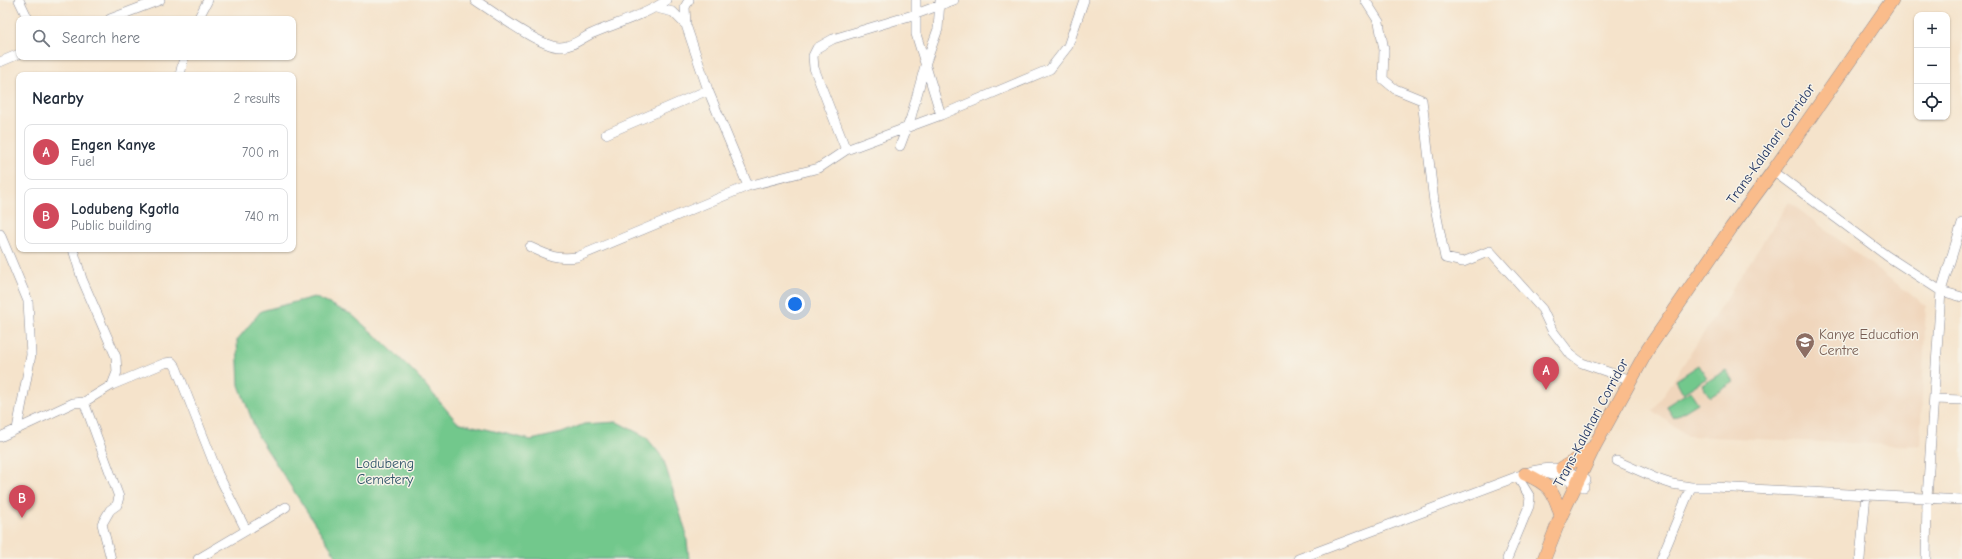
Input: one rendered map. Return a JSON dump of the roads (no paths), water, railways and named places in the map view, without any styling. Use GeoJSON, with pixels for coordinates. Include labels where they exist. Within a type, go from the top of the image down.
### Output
{"type":"FeatureCollection","features":[{"type":"Feature","properties":{"kind":"highway","name":"Trans-Kalahari Corridor"},"geometry":{"type":"LineString","coordinates":[[1550,559],[1582,482],[1595,445],[1658,333],[1892,0]]}},
{"type":"Feature","properties":{"kind":"highway","name":"Trans-Kalahari Corridor"},"geometry":{"type":"LineString","coordinates":[[1544,559],[1561,516],[1613,427],[1668,327],[1677,307]]}},
{"type":"Feature","properties":{"kind":"highway"},"geometry":{"type":"LineString","coordinates":[[1562,468],[1576,460],[1595,445]]}},
{"type":"Feature","properties":{"kind":"highway"},"geometry":{"type":"LineString","coordinates":[[1525,474],[1543,482],[1551,489],[1561,516]]}},
{"type":"Feature","properties":{"kind":"street"},"geometry":{"type":"LineString","coordinates":[[18,0],[26,16]]}},
{"type":"Feature","properties":{"kind":"street"},"geometry":{"type":"LineString","coordinates":[[118,16],[160,0]]}},
{"type":"Feature","properties":{"kind":"street"},"geometry":{"type":"LineString","coordinates":[[200,16],[208,0]]}},
{"type":"Feature","properties":{"kind":"street"},"geometry":{"type":"LineString","coordinates":[[475,0],[544,43],[560,47],[574,43],[656,8],[666,0]]}},
{"type":"Feature","properties":{"kind":"street"},"geometry":{"type":"LineString","coordinates":[[689,0],[685,7],[686,25],[708,90],[748,186]]}},
{"type":"Feature","properties":{"kind":"street"},"geometry":{"type":"LineString","coordinates":[[916,0],[916,34],[926,62],[941,115]]}},
{"type":"Feature","properties":{"kind":"street"},"geometry":{"type":"LineString","coordinates":[[846,150],[817,76],[813,56],[818,48],[833,38],[916,14],[939,3],[954,0]]}},
{"type":"Feature","properties":{"kind":"street"},"geometry":{"type":"LineString","coordinates":[[530,247],[563,259],[577,257],[748,186],[819,168],[846,150],[941,115],[1050,69],[1068,46],[1084,0]]}},
{"type":"Feature","properties":{"kind":"street"},"geometry":{"type":"LineString","coordinates":[[1365,0],[1379,22],[1384,50],[1383,79],[1395,89],[1422,100],[1434,202],[1445,258],[1463,262],[1490,251],[1542,309],[1552,330],[1571,355],[1582,363],[1631,380]]}},
{"type":"Feature","properties":{"kind":"street"},"geometry":{"type":"LineString","coordinates":[[900,146],[912,117],[926,62],[938,29],[939,3]]}},
{"type":"Feature","properties":{"kind":"street"},"geometry":{"type":"LineString","coordinates":[[656,8],[673,12],[686,25]]}},
{"type":"Feature","properties":{"kind":"street"},"geometry":{"type":"LineString","coordinates":[[0,62],[16,55]]}},
{"type":"Feature","properties":{"kind":"street"},"geometry":{"type":"LineString","coordinates":[[181,72],[183,60]]}},
{"type":"Feature","properties":{"kind":"street"},"geometry":{"type":"LineString","coordinates":[[606,134],[708,90]]}},
{"type":"Feature","properties":{"kind":"street"},"geometry":{"type":"LineString","coordinates":[[1773,171],[1887,256],[1941,291],[1962,297]]}},
{"type":"Feature","properties":{"kind":"street"},"geometry":{"type":"LineString","coordinates":[[1926,559],[1927,498],[1935,399],[1941,291],[1962,223]]}},
{"type":"Feature","properties":{"kind":"street"},"geometry":{"type":"LineString","coordinates":[[0,234],[28,301],[31,355],[17,429]]}},
{"type":"Feature","properties":{"kind":"street"},"geometry":{"type":"LineString","coordinates":[[74,252],[82,279],[116,357],[117,372],[112,385]]}},
{"type":"Feature","properties":{"kind":"street"},"geometry":{"type":"LineString","coordinates":[[0,437],[73,403],[84,402],[112,385],[165,363],[173,362],[218,474],[246,530]]}},
{"type":"Feature","properties":{"kind":"street"},"geometry":{"type":"LineString","coordinates":[[1935,399],[1962,400]]}},
{"type":"Feature","properties":{"kind":"street"},"geometry":{"type":"LineString","coordinates":[[84,402],[118,497],[117,504],[110,510],[102,524],[111,559]]}},
{"type":"Feature","properties":{"kind":"street"},"geometry":{"type":"LineString","coordinates":[[1617,461],[1660,480],[1692,487],[1866,494],[1962,500]]}},
{"type":"Feature","properties":{"kind":"street"},"geometry":{"type":"LineString","coordinates":[[1298,559],[1352,537],[1430,510],[1525,474],[1553,467],[1562,468],[1582,482]]}},
{"type":"Feature","properties":{"kind":"street"},"geometry":{"type":"LineString","coordinates":[[1525,474],[1546,473],[1582,482]]}},
{"type":"Feature","properties":{"kind":"street"},"geometry":{"type":"LineString","coordinates":[[1507,559],[1530,502],[1525,474]]}},
{"type":"Feature","properties":{"kind":"street"},"geometry":{"type":"LineString","coordinates":[[1661,559],[1692,487]]}},
{"type":"Feature","properties":{"kind":"street"},"geometry":{"type":"LineString","coordinates":[[1860,559],[1866,494]]}},
{"type":"Feature","properties":{"kind":"street"},"geometry":{"type":"LineString","coordinates":[[198,559],[286,507]]}},
{"type":"Feature","properties":{"kind":"place","name":"Kanye Education Centre"},"geometry":{"type":"Point","coordinates":[1805,359]}},
{"type":"Feature","properties":{"kind":"place","name":"Engen Kanye"},"geometry":{"type":"Point","coordinates":[1546,390]}},
{"type":"Feature","properties":{"kind":"place","name":"Lodubeng Kgotla"},"geometry":{"type":"Point","coordinates":[22,518]}},
{"type":"Feature","properties":{"kind":"park label","name":"Lodubeng Cemetery"},"geometry":{"type":"Point","coordinates":[385,472]}}]}
